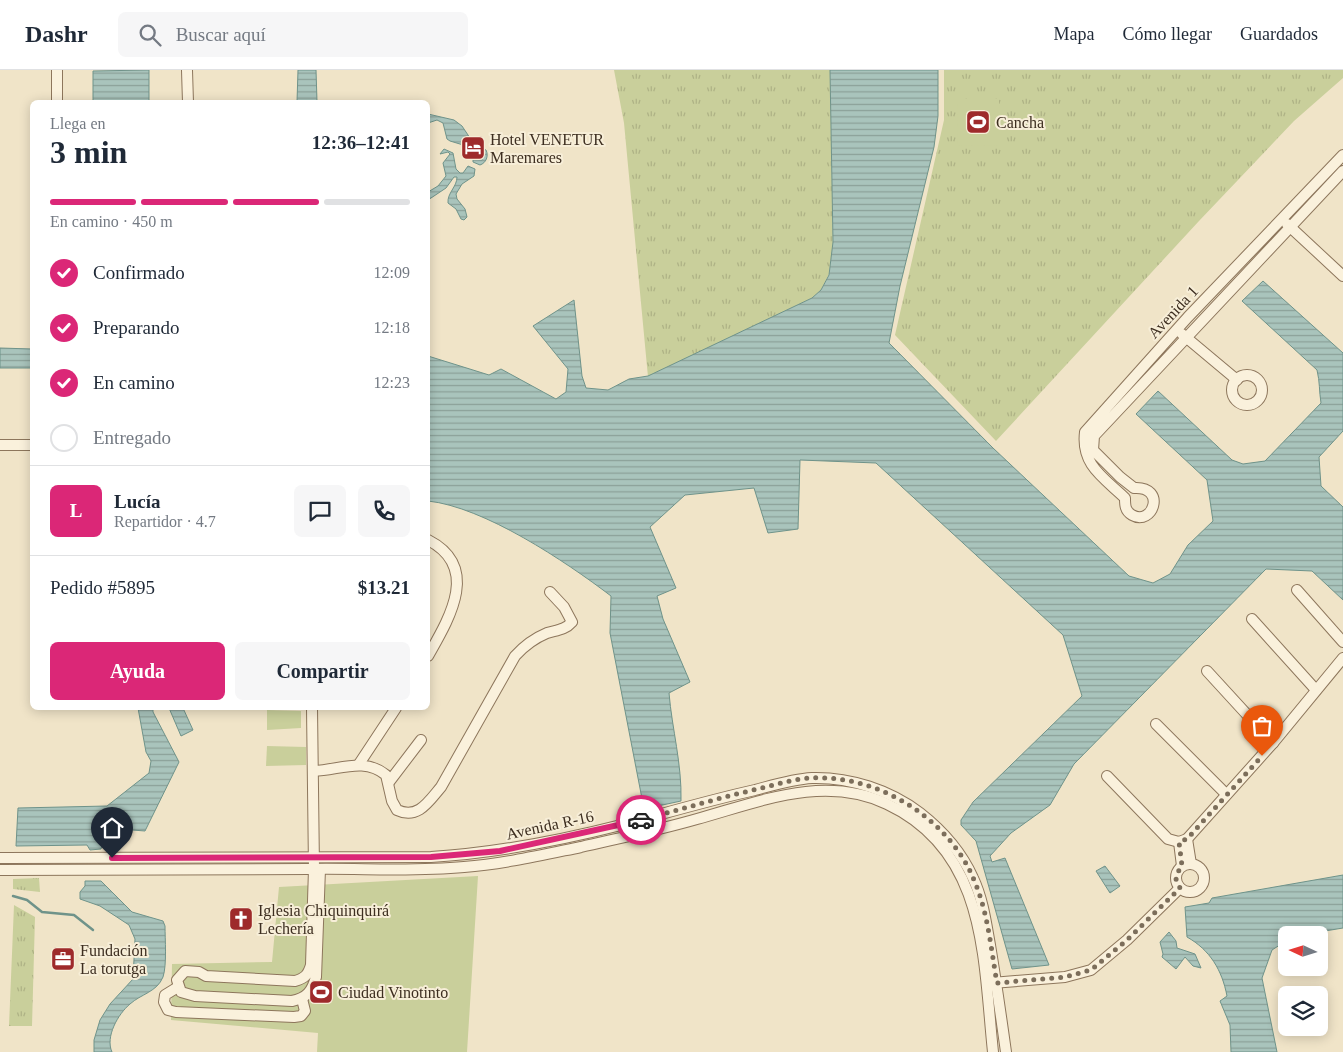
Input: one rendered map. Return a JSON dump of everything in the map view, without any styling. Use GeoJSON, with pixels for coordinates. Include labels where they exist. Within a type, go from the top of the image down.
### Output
{"type":"FeatureCollection","features":[{"type":"Feature","properties":{"kind":"street"},"geometry":{"type":"LineString","coordinates":[[57,70],[57,100]]}},
{"type":"Feature","properties":{"kind":"street"},"geometry":{"type":"LineString","coordinates":[[188,70],[188,100]]}},
{"type":"Feature","properties":{"kind":"street","name":"Avenida 1"},"geometry":{"type":"LineString","coordinates":[[1343,155],[1177,328],[1085,432],[1083,443],[1085,455],[1090,464],[1125,498],[1125,506],[1129,513],[1136,517],[1143,517],[1150,513],[1154,506],[1154,498],[1149,491],[1142,488],[1134,488],[1098,457],[1093,450],[1092,442],[1094,436],[1101,426],[1187,338],[1343,171]]}},
{"type":"Feature","properties":{"kind":"street"},"geometry":{"type":"LineString","coordinates":[[1282,219],[1343,276]]}},
{"type":"Feature","properties":{"kind":"street"},"geometry":{"type":"LineString","coordinates":[[1220,283],[1229,293]]}},
{"type":"Feature","properties":{"kind":"street"},"geometry":{"type":"LineString","coordinates":[[1177,328],[1237,380]]}},
{"type":"Feature","properties":{"kind":"street"},"geometry":{"type":"LineString","coordinates":[[1131,379],[1139,388]]}},
{"type":"Feature","properties":{"kind":"street"},"geometry":{"type":"LineString","coordinates":[[0,445],[30,445]]}},
{"type":"Feature","properties":{"kind":"street"},"geometry":{"type":"LineString","coordinates":[[1125,498],[1134,488]]}},
{"type":"Feature","properties":{"kind":"street"},"geometry":{"type":"LineString","coordinates":[[430,541],[445,551],[452,561],[458,590],[447,624],[430,653]]}},
{"type":"Feature","properties":{"kind":"street"},"geometry":{"type":"LineString","coordinates":[[1297,590],[1343,642]]}},
{"type":"Feature","properties":{"kind":"street"},"geometry":{"type":"LineString","coordinates":[[314,771],[344,768],[359,764],[380,771],[389,782],[392,801],[397,810],[411,813],[425,806],[441,787],[514,656],[524,646],[546,634],[567,628],[572,622],[564,607],[550,592]]}},
{"type":"Feature","properties":{"kind":"street"},"geometry":{"type":"LineString","coordinates":[[1252,619],[1316,690]]}},
{"type":"Feature","properties":{"kind":"street"},"geometry":{"type":"LineString","coordinates":[[1107,776],[1168,840],[1183,840],[1274,743],[1343,658]]}},
{"type":"Feature","properties":{"kind":"street"},"geometry":{"type":"LineString","coordinates":[[1207,671],[1274,743]]}},
{"type":"Feature","properties":{"kind":"street"},"geometry":{"type":"LineString","coordinates":[[312,710],[316,865],[316,977],[313,987],[302,999],[292,1001],[195,996],[181,992],[178,987],[180,975],[191,970],[206,976],[296,981],[303,979],[311,965],[316,865]]}},
{"type":"Feature","properties":{"kind":"street"},"geometry":{"type":"LineString","coordinates":[[359,764],[395,710]]}},
{"type":"Feature","properties":{"kind":"street"},"geometry":{"type":"LineString","coordinates":[[1156,724],[1226,794]]}},
{"type":"Feature","properties":{"kind":"street"},"geometry":{"type":"LineString","coordinates":[[389,782],[421,740]]}},
{"type":"Feature","properties":{"kind":"street","name":"Avenida R-16"},"geometry":{"type":"LineString","coordinates":[[0,870],[261,869],[500,851],[594,832],[725,797],[803,779],[829,778],[851,782],[884,792],[906,802],[934,824],[952,842],[966,862],[975,880],[986,920],[991,984],[993,1052]]}},
{"type":"Feature","properties":{"kind":"street"},"geometry":{"type":"LineString","coordinates":[[803,779],[805,790]]}},
{"type":"Feature","properties":{"kind":"street","name":"Avenida R-16"},"geometry":{"type":"LineString","coordinates":[[0,858],[260,858],[316,865],[437,869],[503,862],[675,825],[805,790],[828,790],[871,797],[906,814],[938,840],[958,867],[968,890],[1006,1052]]}},
{"type":"Feature","properties":{"kind":"street"},"geometry":{"type":"LineString","coordinates":[[1183,840],[1187,866]]}},
{"type":"Feature","properties":{"kind":"street"},"geometry":{"type":"LineString","coordinates":[[260,858],[261,869]]}},
{"type":"Feature","properties":{"kind":"street"},"geometry":{"type":"LineString","coordinates":[[1180,888],[1193,891],[1202,883],[1202,872],[1187,866]]}},
{"type":"Feature","properties":{"kind":"street"},"geometry":{"type":"LineString","coordinates":[[1180,888],[1177,874],[1187,866]]}},
{"type":"Feature","properties":{"kind":"street"},"geometry":{"type":"LineString","coordinates":[[991,984],[1065,977],[1091,970],[1127,940],[1180,888]]}},
{"type":"Feature","properties":{"kind":"street"},"geometry":{"type":"LineString","coordinates":[[178,987],[165,995],[164,1002],[168,1010],[176,1012],[294,1017],[301,1016],[304,1011],[302,999]]}},
{"type":"Feature","properties":{"kind":"green space"},"geometry":{"type":"Polygon","coordinates":[[[614,70],[830,70],[833,242],[829,274],[821,290],[812,298],[648,377],[624,123],[614,70]]]}},
{"type":"Feature","properties":{"kind":"green space"},"geometry":{"type":"Polygon","coordinates":[[[944,70],[1343,70],[1343,78],[1294,121],[996,441],[895,335],[944,120],[944,70]]]}},
{"type":"Feature","properties":{"kind":"green space","name":"Cancha"},"geometry":{"type":"Polygon","coordinates":[[[958,99],[999,99],[999,146],[957,145],[958,99]]]}},
{"type":"Feature","properties":{"kind":"green space"},"geometry":{"type":"Polygon","coordinates":[[[267,710],[301,711],[301,728],[267,730],[267,710]]]}},
{"type":"Feature","properties":{"kind":"green space"},"geometry":{"type":"Polygon","coordinates":[[[267,746],[306,747],[306,765],[266,766],[267,746]]]}},
{"type":"Feature","properties":{"kind":"green space","name":"Ciudad Vinotinto"},"geometry":{"type":"Polygon","coordinates":[[[478,876],[467,1052],[317,1052],[318,1033],[171,1020],[172,964],[272,962],[279,887],[478,876]]]}},
{"type":"Feature","properties":{"kind":"green space"},"geometry":{"type":"Polygon","coordinates":[[[39,878],[40,892],[13,889],[13,879],[39,878]]]}},
{"type":"Feature","properties":{"kind":"green space"},"geometry":{"type":"Polygon","coordinates":[[[14,905],[35,917],[32,1026],[9,1026],[14,905]]]}},
{"type":"Feature","properties":{"kind":"water"},"geometry":{"type":"Polygon","coordinates":[[[149,70],[149,100],[93,100],[93,71],[149,70]]]}},
{"type":"Feature","properties":{"kind":"water"},"geometry":{"type":"Polygon","coordinates":[[[298,70],[316,70],[317,100],[297,100],[298,70]]]}},
{"type":"Feature","properties":{"kind":"water"},"geometry":{"type":"Polygon","coordinates":[[[830,70],[938,70],[938,116],[934,147],[900,286],[889,343],[993,448],[1129,576],[1153,583],[1170,574],[1188,545],[1213,521],[1207,480],[1136,414],[1158,391],[1232,460],[1243,464],[1265,461],[1321,403],[1317,370],[1242,301],[1263,281],[1343,353],[1343,431],[1319,457],[1321,486],[1343,507],[1343,600],[1312,571],[1266,569],[1074,764],[1050,805],[1011,833],[990,856],[992,862],[1005,858],[1049,965],[1012,969],[976,841],[961,825],[961,820],[973,802],[1082,696],[1063,635],[876,463],[800,460],[798,529],[768,533],[754,488],[685,495],[650,527],[676,588],[657,596],[663,619],[690,682],[669,693],[680,774],[681,801],[644,809],[610,633],[611,596],[548,552],[498,524],[450,505],[430,501],[430,357],[489,375],[501,369],[556,399],[566,392],[568,369],[533,326],[574,300],[582,376],[586,388],[608,390],[629,379],[648,376],[812,298],[821,290],[829,275],[833,242],[830,70]]]}},
{"type":"Feature","properties":{"kind":"water"},"geometry":{"type":"Polygon","coordinates":[[[430,114],[454,120],[462,126],[474,144],[486,150],[487,157],[485,161],[480,165],[473,162],[473,159],[482,160],[483,151],[447,139],[443,123],[437,120],[430,122],[430,114]]]}},
{"type":"Feature","properties":{"kind":"water"},"geometry":{"type":"Polygon","coordinates":[[[444,149],[453,153],[456,169],[460,173],[463,173],[468,166],[475,169],[474,176],[462,184],[456,194],[457,199],[465,209],[467,217],[464,220],[461,219],[456,209],[448,203],[457,177],[454,177],[446,188],[430,199],[430,191],[438,186],[446,176],[443,163],[450,154],[448,152],[440,154],[444,149]]]}},
{"type":"Feature","properties":{"kind":"water"},"geometry":{"type":"Polygon","coordinates":[[[0,348],[30,349],[30,368],[0,368],[0,348]]]}},
{"type":"Feature","properties":{"kind":"water"},"geometry":{"type":"Polygon","coordinates":[[[138,710],[153,710],[179,762],[145,831],[107,828],[101,849],[90,850],[87,845],[16,846],[18,808],[107,806],[149,773],[151,761],[146,752],[138,710]]]}},
{"type":"Feature","properties":{"kind":"water"},"geometry":{"type":"Polygon","coordinates":[[[170,710],[184,710],[193,730],[181,736],[170,710]]]}},
{"type":"Feature","properties":{"kind":"water"},"geometry":{"type":"Polygon","coordinates":[[[1105,866],[1120,886],[1110,893],[1096,871],[1105,866]]]}},
{"type":"Feature","properties":{"kind":"water"},"geometry":{"type":"Polygon","coordinates":[[[1343,875],[1343,928],[1328,930],[1328,926],[1278,926],[1278,946],[1272,950],[1262,978],[1277,1052],[1231,1052],[1230,1025],[1220,1001],[1227,996],[1222,978],[1214,962],[1202,948],[1187,937],[1185,907],[1209,903],[1212,898],[1343,875]]]}},
{"type":"Feature","properties":{"kind":"water"},"geometry":{"type":"Polygon","coordinates":[[[85,881],[101,881],[132,912],[163,921],[165,926],[163,977],[157,986],[125,1008],[111,1033],[110,1046],[112,1052],[94,1052],[94,1040],[100,1020],[110,1004],[133,979],[135,939],[129,925],[100,906],[80,899],[80,892],[85,886],[85,881]]]}},
{"type":"Feature","properties":{"kind":"water"},"geometry":{"type":"Polygon","coordinates":[[[1169,932],[1176,941],[1177,948],[1195,954],[1201,968],[1193,966],[1185,957],[1176,969],[1162,957],[1160,942],[1169,932]]]}},
{"type":"Feature","properties":{"kind":"waterway"},"geometry":{"type":"LineString","coordinates":[[13,896],[27,900],[42,912],[74,915],[93,930]]}},
{"type":"Feature","properties":{"kind":"way so far"},"geometry":{"type":"LineString","coordinates":[[641,820],[725,797],[810,778],[829,778],[868,786],[906,802],[934,824],[952,842],[966,862],[975,880],[986,920],[997,983],[1065,977],[1091,970],[1127,940],[1180,888],[1176,879],[1182,866],[1179,842],[1187,839],[1262,756]]}},
{"type":"Feature","properties":{"kind":"place","name":"Cancha"},"geometry":{"type":"Point","coordinates":[978,122]}},
{"type":"Feature","properties":{"kind":"place","name":"Hotel VENETUR Maremares"},"geometry":{"type":"Point","coordinates":[473,148]}},
{"type":"Feature","properties":{"kind":"place","name":"Iglesia Chiquinquirá Lechería"},"geometry":{"type":"Point","coordinates":[241,919]}},
{"type":"Feature","properties":{"kind":"place","name":"Fundación La torutga"},"geometry":{"type":"Point","coordinates":[63,959]}},
{"type":"Feature","properties":{"kind":"place","name":"Ciudad Vinotinto"},"geometry":{"type":"Point","coordinates":[321,992]}},
{"type":"Feature","properties":{"kind":"route"},"geometry":{"type":"LineString","coordinates":[[112,858],[431,857],[463,855],[500,851],[562,839],[641,820]]}}]}
